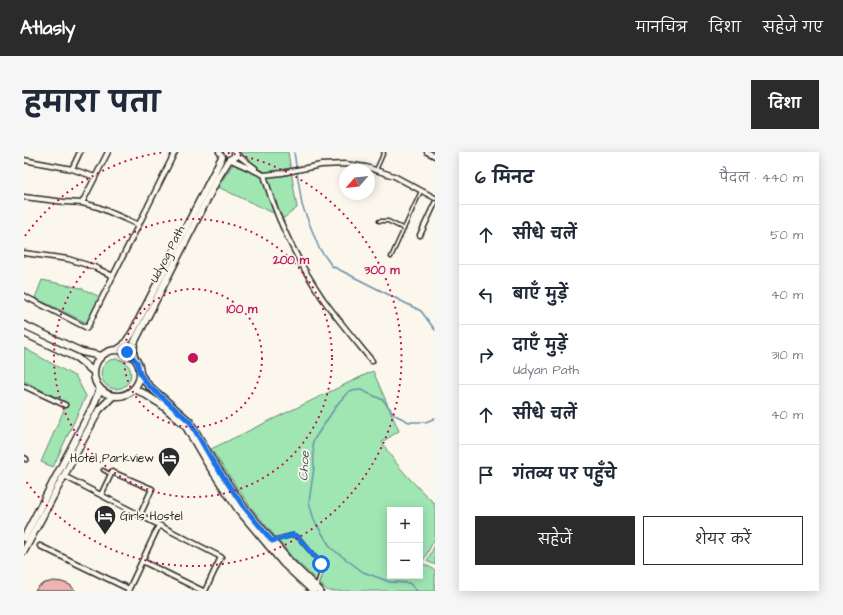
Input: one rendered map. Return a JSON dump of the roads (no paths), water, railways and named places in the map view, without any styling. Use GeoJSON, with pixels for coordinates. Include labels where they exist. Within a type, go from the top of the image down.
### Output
{"type":"FeatureCollection","features":[{"type":"Feature","properties":{"kind":"main road","name":"Udyog Path"},"geometry":{"type":"LineString","coordinates":[[117,350],[123,346],[132,333],[220,153]]}},
{"type":"Feature","properties":{"kind":"main road"},"geometry":{"type":"LineString","coordinates":[[220,153],[225,160],[230,160]]}},
{"type":"Feature","properties":{"kind":"main road","name":"Udyog Path"},"geometry":{"type":"LineString","coordinates":[[135,359],[133,353],[134,343],[219,176],[235,153]]}},
{"type":"Feature","properties":{"kind":"main road"},"geometry":{"type":"LineString","coordinates":[[24,325],[82,352],[101,356]]}},
{"type":"Feature","properties":{"kind":"main road"},"geometry":{"type":"LineString","coordinates":[[24,333],[77,358],[94,372]]}},
{"type":"Feature","properties":{"kind":"main road"},"geometry":{"type":"LineString","coordinates":[[117,350],[127,352],[135,359],[140,374],[134,389],[124,395],[113,396],[100,389],[96,382],[94,372],[96,363],[101,356],[110,351],[117,350]]}},
{"type":"Feature","properties":{"kind":"main road"},"geometry":{"type":"LineString","coordinates":[[140,374],[148,385],[190,422],[212,460],[243,506],[288,561],[317,590]]}},
{"type":"Feature","properties":{"kind":"main road"},"geometry":{"type":"LineString","coordinates":[[24,538],[93,406],[100,389]]}},
{"type":"Feature","properties":{"kind":"main road"},"geometry":{"type":"LineString","coordinates":[[134,389],[144,393],[162,405],[185,425],[206,461],[238,509],[284,564],[317,590]]}},
{"type":"Feature","properties":{"kind":"main road"},"geometry":{"type":"LineString","coordinates":[[24,551],[99,410],[113,396]]}},
{"type":"Feature","properties":{"kind":"street"},"geometry":{"type":"LineString","coordinates":[[72,169],[80,152]]}},
{"type":"Feature","properties":{"kind":"street"},"geometry":{"type":"LineString","coordinates":[[82,203],[108,152]]}},
{"type":"Feature","properties":{"kind":"street"},"geometry":{"type":"LineString","coordinates":[[24,296],[88,328],[175,152]]}},
{"type":"Feature","properties":{"kind":"street"},"geometry":{"type":"LineString","coordinates":[[427,152],[435,156]]}},
{"type":"Feature","properties":{"kind":"street"},"geometry":{"type":"LineString","coordinates":[[235,153],[262,174],[279,218],[311,279],[334,314],[372,361]]}},
{"type":"Feature","properties":{"kind":"street"},"geometry":{"type":"LineString","coordinates":[[24,160],[72,169],[95,177]]}},
{"type":"Feature","properties":{"kind":"street"},"geometry":{"type":"LineString","coordinates":[[230,160],[262,174],[282,173],[313,166],[345,164],[366,167],[394,176],[435,198]]}},
{"type":"Feature","properties":{"kind":"street"},"geometry":{"type":"LineString","coordinates":[[24,197],[82,203],[98,207],[139,225]]}},
{"type":"Feature","properties":{"kind":"street"},"geometry":{"type":"LineString","coordinates":[[420,235],[435,203]]}},
{"type":"Feature","properties":{"kind":"street"},"geometry":{"type":"LineString","coordinates":[[24,253],[68,259],[94,267],[113,276]]}},
{"type":"Feature","properties":{"kind":"street"},"geometry":{"type":"LineString","coordinates":[[24,386],[65,405]]}},
{"type":"Feature","properties":{"kind":"street"},"geometry":{"type":"LineString","coordinates":[[101,495],[112,472],[152,490],[140,515]]}},
{"type":"Feature","properties":{"kind":"street"},"geometry":{"type":"LineString","coordinates":[[64,476],[221,557],[204,591],[142,561]]}},
{"type":"Feature","properties":{"kind":"street"},"geometry":{"type":"LineString","coordinates":[[40,546],[128,590],[159,525]]}},
{"type":"Feature","properties":{"kind":"lane"},"geometry":{"type":"LineString","coordinates":[[376,170],[384,152]]}},
{"type":"Feature","properties":{"kind":"lane"},"geometry":{"type":"LineString","coordinates":[[391,257],[421,190]]}},
{"type":"Feature","properties":{"kind":"lane"},"geometry":{"type":"LineString","coordinates":[[380,221],[388,221],[404,229]]}},
{"type":"Feature","properties":{"kind":"lane"},"geometry":{"type":"LineString","coordinates":[[103,470],[111,474]]}},
{"type":"Feature","properties":{"kind":"lane"},"geometry":{"type":"LineString","coordinates":[[272,541],[293,535],[298,537],[321,564],[321,572],[317,590]]}},
{"type":"Feature","properties":{"kind":"waterway","name":"Choe"},"geometry":{"type":"LineString","coordinates":[[294,152],[302,205],[319,248],[332,266],[421,311],[435,330]]}},
{"type":"Feature","properties":{"kind":"waterway","name":"Choe"},"geometry":{"type":"LineString","coordinates":[[417,591],[409,583],[390,582],[363,572],[331,548],[314,520],[309,502],[314,468],[313,441],[339,402],[349,391],[361,390],[383,400],[395,415],[409,422],[426,422],[435,418]]}},
{"type":"Feature","properties":{"kind":"place","name":"Hotel Parkview"},"geometry":{"type":"Point","coordinates":[169,478]}},
{"type":"Feature","properties":{"kind":"place","name":"Girls Hostel"},"geometry":{"type":"Point","coordinates":[105,536]}}]}
